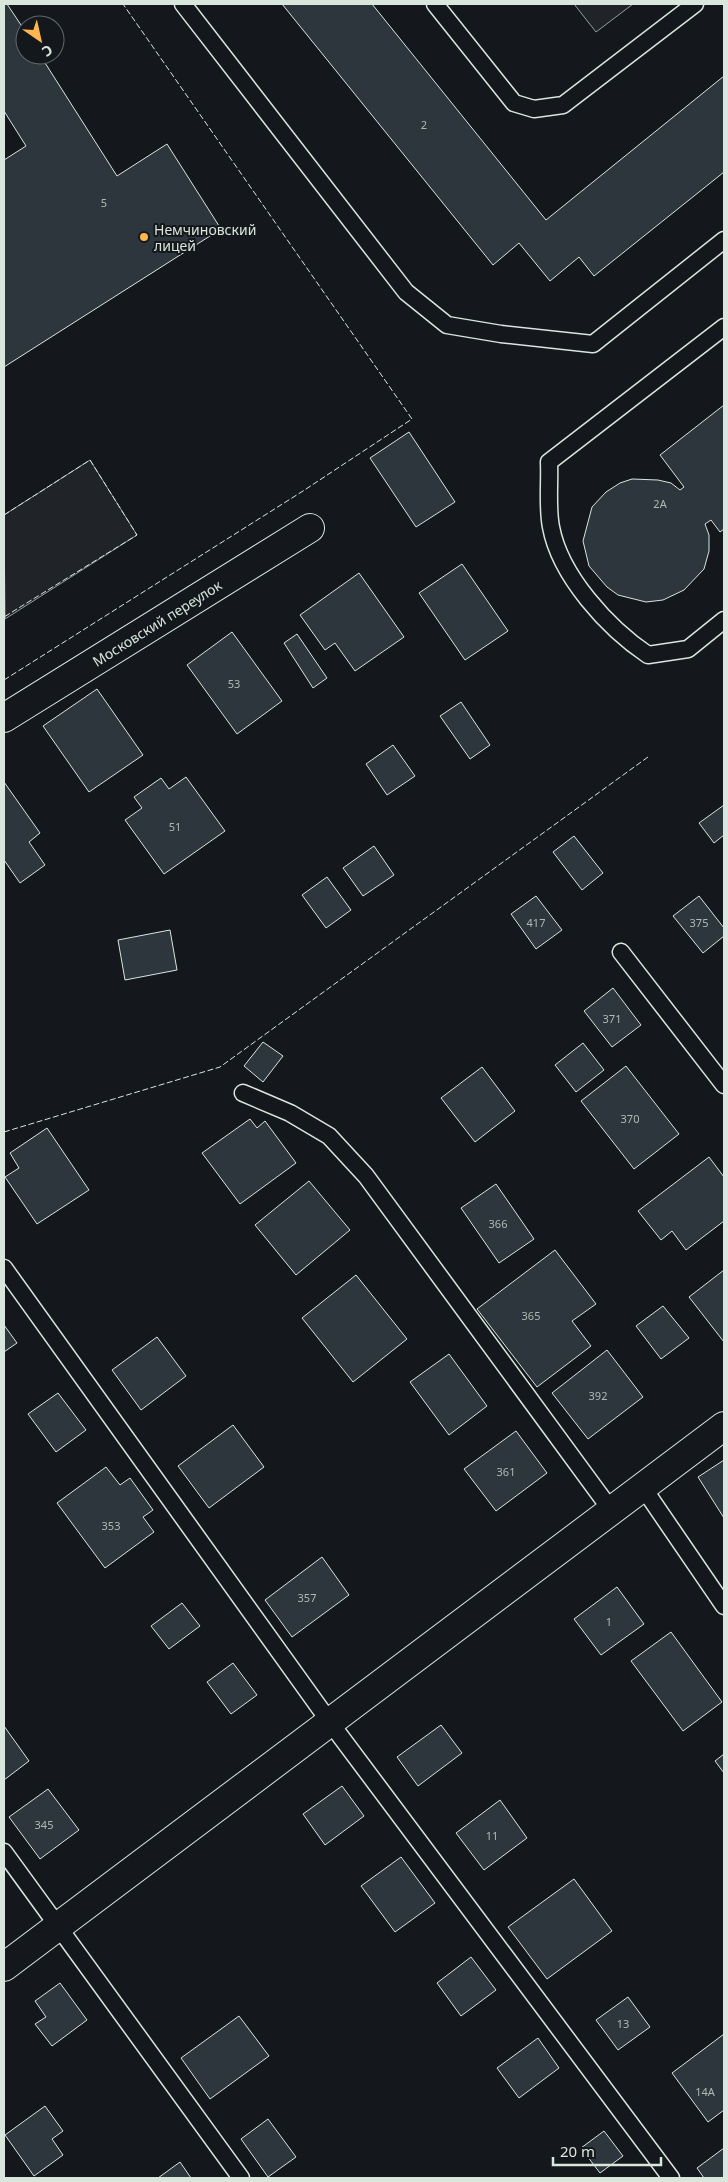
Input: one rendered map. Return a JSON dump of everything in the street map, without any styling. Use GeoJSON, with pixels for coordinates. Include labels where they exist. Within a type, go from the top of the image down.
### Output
{"type":"FeatureCollection","features":[{"type":"Feature","properties":{"kind":"street","name":"Московский переулок"},"geometry":{"type":"LineString","coordinates":[[4,718],[310,528]]}},
{"type":"Feature","properties":{"kind":"street"},"geometry":{"type":"LineString","coordinates":[[4,1967],[724,1426]]}},
{"type":"Feature","properties":{"kind":"lane"},"geometry":{"type":"LineString","coordinates":[[183,4],[406,292],[447,324],[501,334],[593,344],[724,240]]}},
{"type":"Feature","properties":{"kind":"lane"},"geometry":{"type":"LineString","coordinates":[[435,4],[514,103],[534,109],[562,105],[695,4]]}},
{"type":"Feature","properties":{"kind":"lane"},"geometry":{"type":"LineString","coordinates":[[724,327],[549,462],[551,527],[566,569],[624,639],[648,655],[688,649],[724,620]]}},
{"type":"Feature","properties":{"kind":"lane"},"geometry":{"type":"LineString","coordinates":[[621,952],[724,1085]]}},
{"type":"Feature","properties":{"kind":"lane"},"geometry":{"type":"LineString","coordinates":[[243,1093],[290,1113],[329,1136],[366,1176],[611,1510]]}},
{"type":"Feature","properties":{"kind":"lane"},"geometry":{"type":"LineString","coordinates":[[4,1268],[330,1721],[671,2178]]}},
{"type":"Feature","properties":{"kind":"lane"},"geometry":{"type":"LineString","coordinates":[[642,1486],[724,1606]]}},
{"type":"Feature","properties":{"kind":"lane"},"geometry":{"type":"LineString","coordinates":[[4,1852],[241,2178]]}},
{"type":"Feature","properties":{"kind":"shaded area"},"geometry":{"type":"Polygon","coordinates":[[[574,4],[633,4],[596,32],[574,4]]]}},
{"type":"Feature","properties":{"kind":"shaded area"},"geometry":{"type":"Polygon","coordinates":[[[90,460],[137,535],[5,619],[4,515],[90,460]]]}},
{"type":"Feature","properties":{"kind":"building"},"geometry":{"type":"Polygon","coordinates":[[[4,4],[7,4],[15,16],[15,65],[46,65],[117,176],[167,144],[221,229],[4,367],[4,160],[26,146],[4,111],[4,4]]]}},
{"type":"Feature","properties":{"kind":"building"},"geometry":{"type":"Polygon","coordinates":[[[282,4],[372,4],[546,220],[724,76],[724,172],[594,276],[579,257],[550,281],[519,243],[493,265],[282,4]]]}},
{"type":"Feature","properties":{"kind":"building"},"geometry":{"type":"Polygon","coordinates":[[[724,405],[724,529],[720,532],[711,520],[705,524],[709,535],[709,551],[704,569],[684,590],[663,600],[646,602],[618,595],[607,587],[589,566],[583,541],[592,507],[606,492],[620,483],[632,479],[658,480],[671,483],[680,490],[684,487],[660,455],[724,405]]]}},
{"type":"Feature","properties":{"kind":"building"},"geometry":{"type":"Polygon","coordinates":[[[409,432],[455,502],[416,527],[370,458],[409,432]]]}},
{"type":"Feature","properties":{"kind":"building"},"geometry":{"type":"Polygon","coordinates":[[[462,564],[508,631],[465,660],[419,593],[462,564]]]}},
{"type":"Feature","properties":{"kind":"building"},"geometry":{"type":"Polygon","coordinates":[[[359,573],[404,637],[355,671],[335,643],[325,650],[300,615],[359,573]]]}},
{"type":"Feature","properties":{"kind":"building"},"geometry":{"type":"Polygon","coordinates":[[[232,632],[282,701],[237,734],[187,665],[232,632]]]}},
{"type":"Feature","properties":{"kind":"building"},"geometry":{"type":"Polygon","coordinates":[[[297,634],[327,678],[313,688],[284,643],[297,634]]]}},
{"type":"Feature","properties":{"kind":"building"},"geometry":{"type":"Polygon","coordinates":[[[97,689],[143,755],[89,792],[43,726],[97,689]]]}},
{"type":"Feature","properties":{"kind":"building"},"geometry":{"type":"Polygon","coordinates":[[[461,702],[490,745],[470,759],[440,716],[461,702]]]}},
{"type":"Feature","properties":{"kind":"building"},"geometry":{"type":"Polygon","coordinates":[[[393,745],[415,776],[387,795],[366,764],[393,745]]]}},
{"type":"Feature","properties":{"kind":"building"},"geometry":{"type":"Polygon","coordinates":[[[186,777],[225,831],[164,874],[125,820],[142,808],[134,797],[161,778],[169,789],[186,777]]]}},
{"type":"Feature","properties":{"kind":"building"},"geometry":{"type":"Polygon","coordinates":[[[4,782],[40,833],[29,842],[45,865],[20,883],[4,860],[4,782]]]}},
{"type":"Feature","properties":{"kind":"building"},"geometry":{"type":"Polygon","coordinates":[[[724,805],[724,835],[714,843],[699,823],[724,805]]]}},
{"type":"Feature","properties":{"kind":"building"},"geometry":{"type":"Polygon","coordinates":[[[574,836],[603,873],[582,890],[553,852],[574,836]]]}},
{"type":"Feature","properties":{"kind":"building"},"geometry":{"type":"Polygon","coordinates":[[[374,846],[394,875],[363,896],[343,868],[374,846]]]}},
{"type":"Feature","properties":{"kind":"building"},"geometry":{"type":"Polygon","coordinates":[[[327,877],[351,910],[326,928],[302,895],[327,877]]]}},
{"type":"Feature","properties":{"kind":"building"},"geometry":{"type":"Polygon","coordinates":[[[536,896],[562,930],[536,949],[511,914],[536,896]]]}},
{"type":"Feature","properties":{"kind":"building"},"geometry":{"type":"Polygon","coordinates":[[[699,896],[724,928],[724,936],[703,953],[673,916],[699,896]]]}},
{"type":"Feature","properties":{"kind":"building"},"geometry":{"type":"Polygon","coordinates":[[[170,930],[177,970],[125,980],[118,940],[170,930]]]}},
{"type":"Feature","properties":{"kind":"building"},"geometry":{"type":"Polygon","coordinates":[[[613,988],[641,1025],[612,1047],[584,1011],[613,988]]]}},
{"type":"Feature","properties":{"kind":"building"},"geometry":{"type":"Polygon","coordinates":[[[263,1042],[283,1056],[263,1082],[244,1066],[263,1042]]]}},
{"type":"Feature","properties":{"kind":"building"},"geometry":{"type":"Polygon","coordinates":[[[583,1043],[604,1070],[576,1092],[555,1065],[583,1043]]]}},
{"type":"Feature","properties":{"kind":"building"},"geometry":{"type":"Polygon","coordinates":[[[626,1066],[679,1134],[634,1169],[581,1101],[626,1066]]]}},
{"type":"Feature","properties":{"kind":"building"},"geometry":{"type":"Polygon","coordinates":[[[482,1067],[515,1111],[475,1142],[441,1098],[482,1067]]]}},
{"type":"Feature","properties":{"kind":"building"},"geometry":{"type":"Polygon","coordinates":[[[250,1119],[257,1128],[265,1121],[296,1163],[240,1204],[202,1153],[250,1119]]]}},
{"type":"Feature","properties":{"kind":"building"},"geometry":{"type":"Polygon","coordinates":[[[47,1128],[89,1190],[37,1224],[5,1177],[19,1168],[10,1153],[47,1128]]]}},
{"type":"Feature","properties":{"kind":"building"},"geometry":{"type":"Polygon","coordinates":[[[709,1157],[724,1177],[724,1221],[686,1250],[672,1231],[661,1240],[638,1211],[709,1157]]]}},
{"type":"Feature","properties":{"kind":"building"},"geometry":{"type":"Polygon","coordinates":[[[309,1181],[350,1230],[296,1275],[255,1225],[309,1181]]]}},
{"type":"Feature","properties":{"kind":"building"},"geometry":{"type":"Polygon","coordinates":[[[496,1184],[534,1239],[499,1263],[461,1208],[496,1184]]]}},
{"type":"Feature","properties":{"kind":"building"},"geometry":{"type":"Polygon","coordinates":[[[555,1250],[596,1304],[572,1321],[591,1346],[537,1387],[477,1309],[555,1250]]]}},
{"type":"Feature","properties":{"kind":"building"},"geometry":{"type":"Polygon","coordinates":[[[724,1270],[724,1342],[689,1297],[724,1270]]]}},
{"type":"Feature","properties":{"kind":"building"},"geometry":{"type":"Polygon","coordinates":[[[356,1275],[407,1339],[353,1382],[302,1318],[356,1275]]]}},
{"type":"Feature","properties":{"kind":"building"},"geometry":{"type":"Polygon","coordinates":[[[663,1306],[689,1338],[661,1359],[636,1326],[663,1306]]]}},
{"type":"Feature","properties":{"kind":"building"},"geometry":{"type":"Polygon","coordinates":[[[4,1325],[17,1343],[4,1352],[4,1325]]]}},
{"type":"Feature","properties":{"kind":"building"},"geometry":{"type":"Polygon","coordinates":[[[157,1337],[186,1376],[141,1410],[112,1370],[157,1337]]]}},
{"type":"Feature","properties":{"kind":"building"},"geometry":{"type":"Polygon","coordinates":[[[607,1350],[643,1397],[588,1439],[552,1393],[607,1350]]]}},
{"type":"Feature","properties":{"kind":"building"},"geometry":{"type":"Polygon","coordinates":[[[449,1354],[487,1406],[449,1435],[410,1382],[449,1354]]]}},
{"type":"Feature","properties":{"kind":"building"},"geometry":{"type":"Polygon","coordinates":[[[58,1393],[86,1430],[56,1452],[28,1414],[58,1393]]]}},
{"type":"Feature","properties":{"kind":"building"},"geometry":{"type":"Polygon","coordinates":[[[233,1425],[264,1467],[209,1508],[178,1466],[233,1425]]]}},
{"type":"Feature","properties":{"kind":"building"},"geometry":{"type":"Polygon","coordinates":[[[516,1431],[547,1473],[496,1511],[464,1469],[516,1431]]]}},
{"type":"Feature","properties":{"kind":"building"},"geometry":{"type":"Polygon","coordinates":[[[724,1460],[724,1518],[698,1477],[724,1460]]]}},
{"type":"Feature","properties":{"kind":"building"},"geometry":{"type":"Polygon","coordinates":[[[106,1467],[120,1485],[130,1478],[153,1510],[143,1517],[154,1532],[105,1568],[57,1503],[106,1467]]]}},
{"type":"Feature","properties":{"kind":"building"},"geometry":{"type":"Polygon","coordinates":[[[322,1557],[349,1595],[292,1637],[265,1600],[322,1557]]]}},
{"type":"Feature","properties":{"kind":"building"},"geometry":{"type":"Polygon","coordinates":[[[617,1587],[644,1624],[601,1655],[574,1619],[617,1587]]]}},
{"type":"Feature","properties":{"kind":"building"},"geometry":{"type":"Polygon","coordinates":[[[182,1603],[200,1626],[169,1649],[151,1626],[182,1603]]]}},
{"type":"Feature","properties":{"kind":"building"},"geometry":{"type":"Polygon","coordinates":[[[671,1632],[722,1702],[683,1731],[631,1661],[671,1632]]]}},
{"type":"Feature","properties":{"kind":"building"},"geometry":{"type":"Polygon","coordinates":[[[233,1663],[257,1695],[231,1714],[207,1682],[233,1663]]]}},
{"type":"Feature","properties":{"kind":"building"},"geometry":{"type":"Polygon","coordinates":[[[441,1725],[462,1753],[418,1786],[397,1757],[441,1725]]]}},
{"type":"Feature","properties":{"kind":"building"},"geometry":{"type":"Polygon","coordinates":[[[4,1726],[29,1761],[4,1780],[4,1726]]]}},
{"type":"Feature","properties":{"kind":"building"},"geometry":{"type":"Polygon","coordinates":[[[724,1754],[724,1773],[715,1761],[724,1754]]]}},
{"type":"Feature","properties":{"kind":"building"},"geometry":{"type":"Polygon","coordinates":[[[342,1786],[364,1816],[325,1845],[303,1814],[342,1786]]]}},
{"type":"Feature","properties":{"kind":"building"},"geometry":{"type":"Polygon","coordinates":[[[48,1789],[79,1830],[40,1859],[9,1817],[48,1789]]]}},
{"type":"Feature","properties":{"kind":"building"},"geometry":{"type":"Polygon","coordinates":[[[500,1800],[527,1838],[484,1870],[456,1833],[500,1800]]]}},
{"type":"Feature","properties":{"kind":"building"},"geometry":{"type":"Polygon","coordinates":[[[401,1857],[435,1903],[395,1932],[361,1886],[401,1857]]]}},
{"type":"Feature","properties":{"kind":"building"},"geometry":{"type":"Polygon","coordinates":[[[574,1879],[612,1931],[547,1979],[508,1927],[574,1879]]]}},
{"type":"Feature","properties":{"kind":"building"},"geometry":{"type":"Polygon","coordinates":[[[471,1957],[496,1990],[461,2016],[437,1983],[471,1957]]]}},
{"type":"Feature","properties":{"kind":"building"},"geometry":{"type":"Polygon","coordinates":[[[60,1983],[87,2020],[52,2046],[35,2024],[46,2017],[35,2001],[60,1983]]]}},
{"type":"Feature","properties":{"kind":"building"},"geometry":{"type":"Polygon","coordinates":[[[628,1997],[650,2027],[618,2050],[596,2020],[628,1997]]]}},
{"type":"Feature","properties":{"kind":"building"},"geometry":{"type":"Polygon","coordinates":[[[239,2016],[269,2056],[210,2099],[181,2058],[239,2016]]]}},
{"type":"Feature","properties":{"kind":"building"},"geometry":{"type":"Polygon","coordinates":[[[724,2034],[724,2110],[708,2122],[672,2073],[724,2034]]]}},
{"type":"Feature","properties":{"kind":"building"},"geometry":{"type":"Polygon","coordinates":[[[538,2038],[559,2068],[519,2098],[497,2068],[538,2038]]]}},
{"type":"Feature","properties":{"kind":"building"},"geometry":{"type":"Polygon","coordinates":[[[45,2106],[63,2131],[52,2139],[63,2155],[34,2176],[5,2135],[45,2106]]]}},
{"type":"Feature","properties":{"kind":"building"},"geometry":{"type":"Polygon","coordinates":[[[268,2119],[296,2157],[268,2177],[241,2139],[268,2119]]]}},
{"type":"Feature","properties":{"kind":"building"},"geometry":{"type":"Polygon","coordinates":[[[604,2131],[623,2156],[600,2173],[581,2148],[604,2131]]]}},
{"type":"Feature","properties":{"kind":"building"},"geometry":{"type":"Polygon","coordinates":[[[724,2148],[724,2178],[704,2178],[697,2168],[724,2148]]]}},
{"type":"Feature","properties":{"kind":"building"},"geometry":{"type":"Polygon","coordinates":[[[180,2162],[191,2178],[158,2178],[180,2162]]]}},
{"type":"Feature","properties":{"kind":"fence"},"geometry":{"type":"LineString","coordinates":[[4,680],[303,491],[412,419],[123,4]]}},
{"type":"Feature","properties":{"kind":"fence"},"geometry":{"type":"LineString","coordinates":[[4,515],[90,460],[137,535],[4,617]]}},
{"type":"Feature","properties":{"kind":"fence"},"geometry":{"type":"LineString","coordinates":[[4,1132],[220,1067],[648,757]]}},
{"type":"Feature","properties":{"kind":"place","name":"Немчиновский лицей"},"geometry":{"type":"Point","coordinates":[144,237]}}]}
